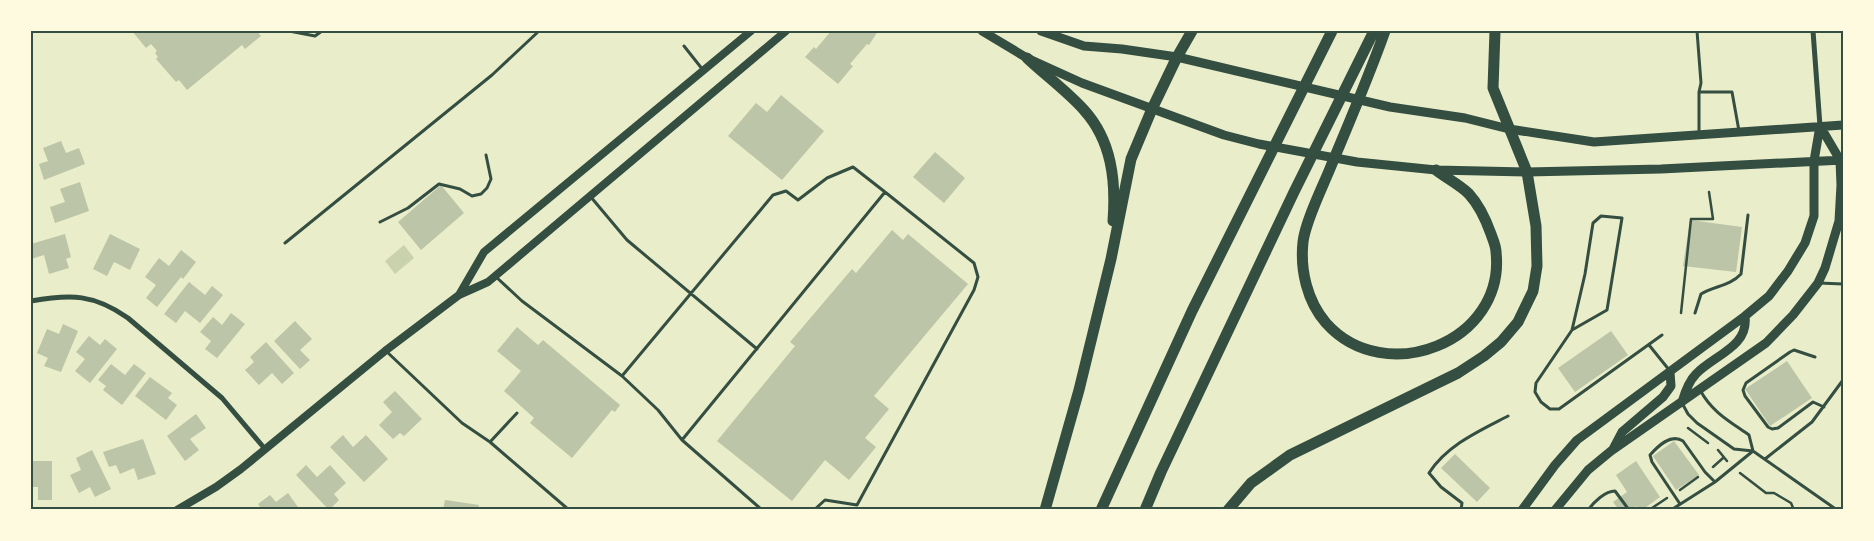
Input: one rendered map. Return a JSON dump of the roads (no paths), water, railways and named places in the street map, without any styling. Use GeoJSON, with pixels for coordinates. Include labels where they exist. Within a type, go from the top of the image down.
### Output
{"type":"FeatureCollection","features":[{"type":"Feature","properties":{"kind":"highway"},"geometry":{"type":"LineString","coordinates":[[1045,510],[1079,390],[1111,259],[1131,159],[1152,109],[1192,31]]}},
{"type":"Feature","properties":{"kind":"highway"},"geometry":{"type":"LineString","coordinates":[[1101,510],[1192,311],[1332,31]]}},
{"type":"Feature","properties":{"kind":"highway"},"geometry":{"type":"LineString","coordinates":[[1146,510],[1161,472],[1289,201],[1374,31]]}},
{"type":"Feature","properties":{"kind":"highway"},"geometry":{"type":"LineString","coordinates":[[1385,31],[1368,78],[1314,206],[1303,240],[1302,267],[1308,291],[1320,316],[1337,335],[1358,346],[1380,354],[1402,355],[1425,352],[1459,335],[1484,309],[1496,278],[1496,251],[1486,218],[1469,194],[1436,170]]}},
{"type":"Feature","properties":{"kind":"highway"},"geometry":{"type":"LineString","coordinates":[[1228,510],[1251,483],[1290,455],[1458,373],[1501,342],[1518,322],[1533,291],[1537,266],[1536,226],[1527,172],[1493,88],[1495,31]]}},
{"type":"Feature","properties":{"kind":"highway"},"geometry":{"type":"LineString","coordinates":[[1027,58],[1084,110],[1103,136],[1112,163],[1114,214],[1111,259]]}},
{"type":"Feature","properties":{"kind":"main road"},"geometry":{"type":"LineString","coordinates":[[982,31],[1027,58],[1082,83],[1224,135],[1259,144],[1357,162],[1436,170],[1527,172],[1661,169],[1841,160]]}},
{"type":"Feature","properties":{"kind":"main road"},"geometry":{"type":"LineString","coordinates":[[1041,31],[1084,46],[1177,57],[1234,72],[1390,107],[1465,118],[1509,129],[1594,142],[1843,125]]}},
{"type":"Feature","properties":{"kind":"main road"},"geometry":{"type":"LineString","coordinates":[[1556,510],[1588,470],[1611,451],[1766,343],[1793,315],[1818,283],[1825,268],[1839,220],[1841,185],[1841,160],[1820,126]]}},
{"type":"Feature","properties":{"kind":"main road"},"geometry":{"type":"LineString","coordinates":[[1522,510],[1555,465],[1577,440],[1769,296],[1788,271],[1805,242],[1814,216],[1814,160],[1820,126]]}},
{"type":"Feature","properties":{"kind":"main road"},"geometry":{"type":"LineString","coordinates":[[1682,402],[1694,376],[1703,367],[1736,344],[1746,327],[1744,316]]}},
{"type":"Feature","properties":{"kind":"main road"},"geometry":{"type":"LineString","coordinates":[[1611,451],[1622,432],[1663,397],[1671,386],[1670,372]]}},
{"type":"Feature","properties":{"kind":"street"},"geometry":{"type":"LineString","coordinates":[[459,295],[484,252],[751,31]]}},
{"type":"Feature","properties":{"kind":"street"},"geometry":{"type":"LineString","coordinates":[[177,510],[216,488],[385,351],[459,295],[488,282],[786,31]]}},
{"type":"Feature","properties":{"kind":"street"},"geometry":{"type":"LineString","coordinates":[[1813,31],[1820,126]]}},
{"type":"Feature","properties":{"kind":"street"},"geometry":{"type":"LineString","coordinates":[[31,301],[58,296],[76,297],[93,300],[115,309],[222,398],[265,449]]}},
{"type":"Feature","properties":{"kind":"lane"},"geometry":{"type":"LineString","coordinates":[[289,31],[316,36],[322,31]]}},
{"type":"Feature","properties":{"kind":"lane"},"geometry":{"type":"LineString","coordinates":[[285,243],[492,75],[539,31]]}},
{"type":"Feature","properties":{"kind":"lane"},"geometry":{"type":"LineString","coordinates":[[1697,31],[1701,83],[1699,92],[1699,134]]}},
{"type":"Feature","properties":{"kind":"lane"},"geometry":{"type":"LineString","coordinates":[[684,46],[704,70]]}},
{"type":"Feature","properties":{"kind":"lane"},"geometry":{"type":"LineString","coordinates":[[1699,92],[1732,92],[1739,131]]}},
{"type":"Feature","properties":{"kind":"lane"},"geometry":{"type":"LineString","coordinates":[[380,222],[408,208],[439,184],[460,189],[472,196],[481,194],[491,180],[486,155]]}},
{"type":"Feature","properties":{"kind":"lane"},"geometry":{"type":"LineString","coordinates":[[622,376],[773,195],[786,190],[798,200],[827,178],[854,167],[974,264],[978,277],[974,290],[857,505],[825,500],[814,510]]}},
{"type":"Feature","properties":{"kind":"lane"},"geometry":{"type":"LineString","coordinates":[[682,440],[885,192]]}},
{"type":"Feature","properties":{"kind":"lane"},"geometry":{"type":"LineString","coordinates":[[590,196],[627,240],[757,349]]}},
{"type":"Feature","properties":{"kind":"lane"},"geometry":{"type":"LineString","coordinates":[[1695,313],[1701,294],[1711,288],[1729,283],[1741,274],[1748,215]]}},
{"type":"Feature","properties":{"kind":"lane"},"geometry":{"type":"LineString","coordinates":[[1572,330],[1607,310],[1622,218],[1601,216],[1593,222],[1585,274],[1572,330],[1536,383],[1535,392],[1541,402],[1550,409],[1558,409],[1662,335]]}},
{"type":"Feature","properties":{"kind":"lane"},"geometry":{"type":"LineString","coordinates":[[495,275],[522,301],[622,376],[658,410],[682,440],[762,510]]}},
{"type":"Feature","properties":{"kind":"lane"},"geometry":{"type":"LineString","coordinates":[[1818,283],[1843,284]]}},
{"type":"Feature","properties":{"kind":"lane"},"geometry":{"type":"LineString","coordinates":[[1649,345],[1670,372]]}},
{"type":"Feature","properties":{"kind":"lane"},"geometry":{"type":"LineString","coordinates":[[1815,356],[1794,350],[1746,383],[1743,390],[1745,396],[1768,428],[1772,429],[1778,428],[1813,402],[1824,407]]}},
{"type":"Feature","properties":{"kind":"lane"},"geometry":{"type":"LineString","coordinates":[[385,351],[462,423],[490,442],[570,510]]}},
{"type":"Feature","properties":{"kind":"lane"},"geometry":{"type":"LineString","coordinates":[[1765,459],[1812,422],[1843,380]]}},
{"type":"Feature","properties":{"kind":"lane"},"geometry":{"type":"LineString","coordinates":[[1700,390],[1714,411],[1749,435],[1753,451]]}},
{"type":"Feature","properties":{"kind":"lane"},"geometry":{"type":"LineString","coordinates":[[1682,402],[1688,414],[1697,423],[1734,449],[1753,451],[1837,510]]}},
{"type":"Feature","properties":{"kind":"lane"},"geometry":{"type":"LineString","coordinates":[[490,442],[516,413]]}},
{"type":"Feature","properties":{"kind":"lane"},"geometry":{"type":"LineString","coordinates":[[1461,510],[1462,503],[1441,487],[1429,473],[1437,460],[1469,436],[1508,416]]}},
{"type":"Feature","properties":{"kind":"lane"},"geometry":{"type":"LineString","coordinates":[[1680,504],[1652,462],[1650,455],[1670,439],[1680,439],[1683,441],[1714,482]]}},
{"type":"Feature","properties":{"kind":"lane"},"geometry":{"type":"LineString","coordinates":[[1671,510],[1714,482],[1753,451]]}},
{"type":"Feature","properties":{"kind":"lane"},"geometry":{"type":"LineString","coordinates":[[1588,510],[1592,504],[1609,491],[1618,493],[1629,510]]}}]}
